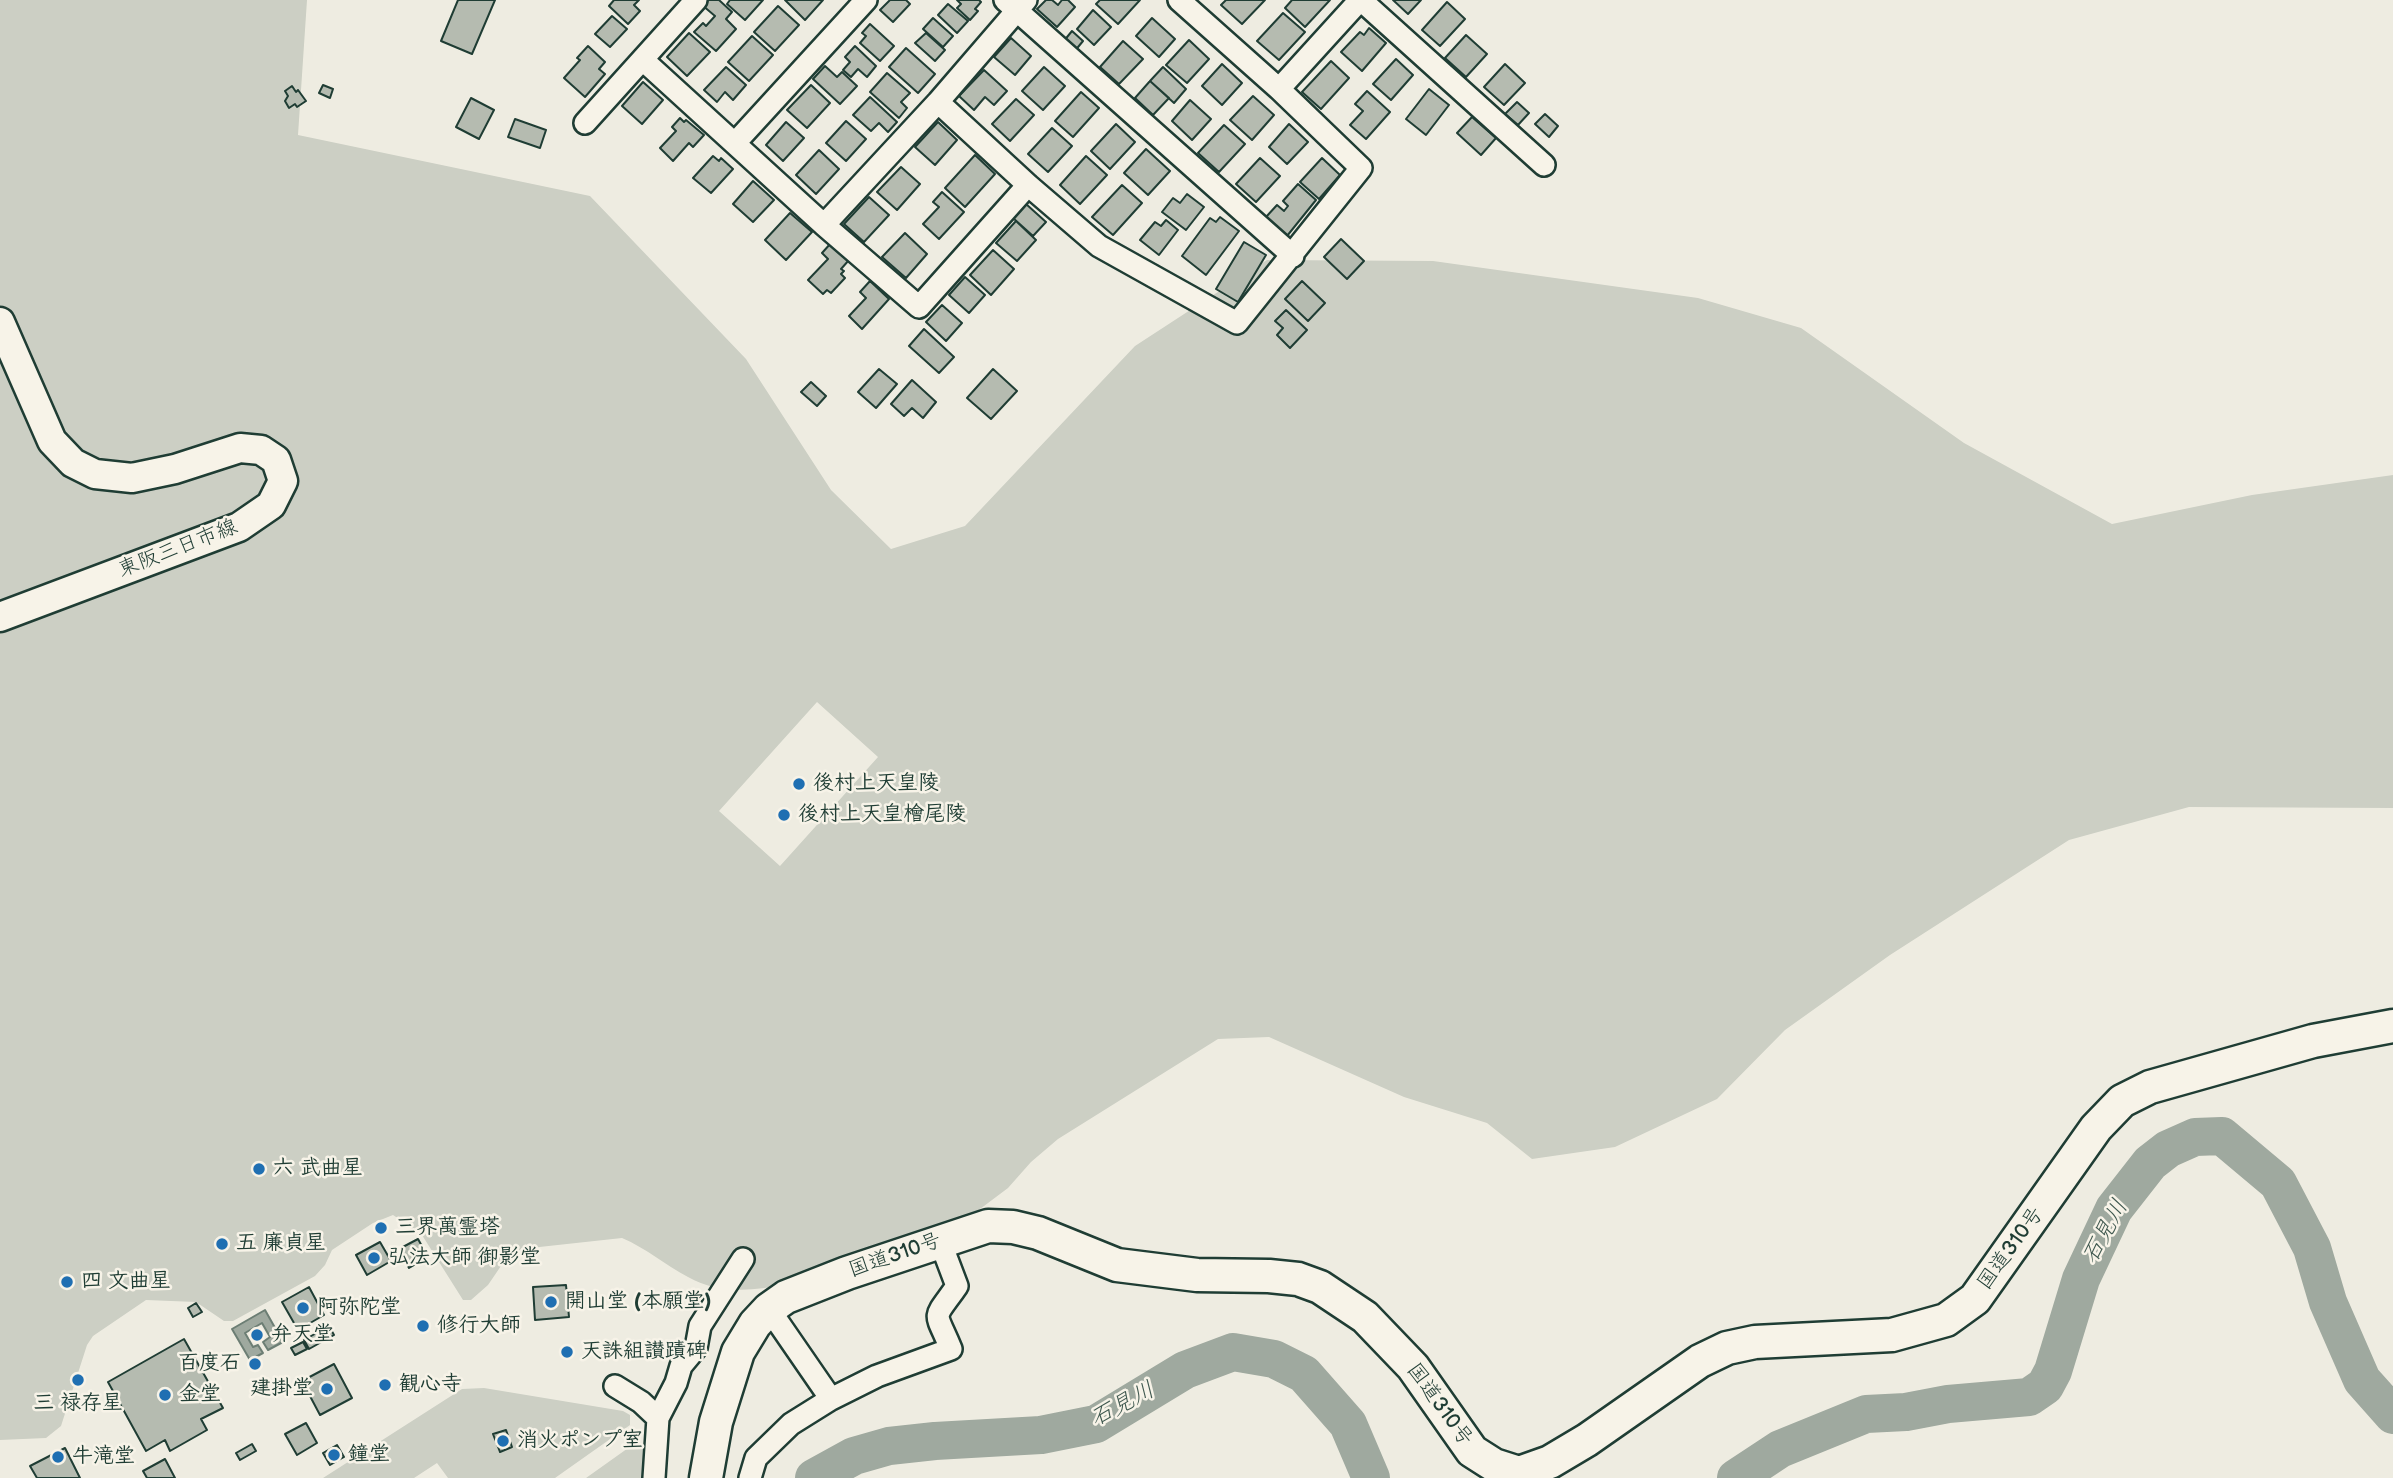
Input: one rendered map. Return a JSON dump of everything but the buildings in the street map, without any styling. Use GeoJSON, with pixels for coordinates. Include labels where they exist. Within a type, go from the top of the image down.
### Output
{"type":"FeatureCollection","features":[{"type":"Feature","properties":{"kind":"highway","name":"国道310号"},"geometry":{"type":"LineString","coordinates":[[706,1478],[716,1422],[738,1352],[755,1324],[769,1309],[786,1297],[846,1273],[988,1226],[1013,1227],[1038,1233],[1117,1265],[1197,1275],[1298,1279],[1320,1287],[1365,1317],[1413,1367],[1472,1451],[1494,1465],[1519,1473],[1550,1462],[1569,1451],[1700,1361],[1727,1348],[1755,1342],[1892,1335],[1946,1320],[1975,1299],[2095,1128],[2122,1101],[2150,1087],[2313,1041],[2393,1026]]}},
{"type":"Feature","properties":{"kind":"main road","name":"東阪三日市線"},"geometry":{"type":"LineString","coordinates":[[0,322],[51,441],[73,463],[95,474],[132,478],[175,470],[240,449],[261,450],[276,460],[283,481],[271,505],[239,527],[0,617]]}},
{"type":"Feature","properties":{"kind":"street"},"geometry":{"type":"LineString","coordinates":[[585,123],[696,0]]}},
{"type":"Feature","properties":{"kind":"street"},"geometry":{"type":"LineString","coordinates":[[736,143],[866,0]]}},
{"type":"Feature","properties":{"kind":"street"},"geometry":{"type":"LineString","coordinates":[[938,102],[1028,186],[1099,246],[1237,323],[1361,168],[1279,89],[1179,0]]}},
{"type":"Feature","properties":{"kind":"street"},"geometry":{"type":"LineString","coordinates":[[1279,89],[1361,0],[1544,165]]}},
{"type":"Feature","properties":{"kind":"street"},"geometry":{"type":"LineString","coordinates":[[824,225],[938,102],[1016,3],[1293,256]]}},
{"type":"Feature","properties":{"kind":"street"},"geometry":{"type":"LineString","coordinates":[[643,60],[824,225],[919,307],[1028,186]]}},
{"type":"Feature","properties":{"kind":"street"},"geometry":{"type":"LineString","coordinates":[[750,1478],[756,1458],[785,1428],[831,1399],[877,1376],[951,1349],[937,1322],[941,1305],[957,1286],[940,1241]]}},
{"type":"Feature","properties":{"kind":"street"},"geometry":{"type":"LineString","coordinates":[[653,1478],[657,1418],[676,1383],[681,1366],[696,1348],[700,1326],[743,1259]]}},
{"type":"Feature","properties":{"kind":"street"},"geometry":{"type":"LineString","coordinates":[[769,1309],[831,1399]]}},
{"type":"Feature","properties":{"kind":"street"},"geometry":{"type":"LineString","coordinates":[[615,1387],[641,1402],[657,1418]]}},
{"type":"Feature","properties":{"kind":"shaded area"},"geometry":{"type":"Polygon","coordinates":[[[0,0],[307,0],[298,135],[590,196],[746,359],[831,490],[891,549],[965,526],[1135,346],[1267,260],[1433,261],[1698,298],[1801,328],[1964,443],[2112,524],[2252,495],[2393,475],[2393,808],[2189,807],[2069,840],[1890,955],[1785,1030],[1717,1099],[1615,1147],[1532,1159],[1487,1123],[1404,1097],[1269,1037],[1218,1039],[1058,1139],[1031,1162],[1008,1188],[976,1212],[784,1285],[747,1290],[711,1286],[688,1277],[622,1238],[521,1249],[503,1263],[488,1285],[471,1300],[463,1300],[422,1235],[408,1231],[393,1215],[373,1223],[332,1250],[325,1265],[315,1276],[233,1321],[224,1321],[196,1302],[146,1300],[93,1336],[87,1345],[61,1426],[46,1438],[0,1440],[0,0]],[[817,702],[719,811],[780,866],[878,757],[817,702]]]}},
{"type":"Feature","properties":{"kind":"shaded area"},"geometry":{"type":"Polygon","coordinates":[[[265,1310],[283,1342],[268,1350],[263,1342],[270,1337],[262,1323],[245,1333],[253,1347],[258,1345],[263,1353],[250,1360],[232,1329],[265,1310]]]}},
{"type":"Feature","properties":{"kind":"shaded area"},"geometry":{"type":"Polygon","coordinates":[[[484,1388],[623,1411],[630,1415],[630,1425],[555,1478],[448,1478],[437,1463],[414,1478],[323,1478],[462,1389],[484,1388]]]}},
{"type":"Feature","properties":{"kind":"shaded area"},"geometry":{"type":"Polygon","coordinates":[[[638,1441],[643,1444],[643,1478],[586,1478],[638,1441]]]}},
{"type":"Feature","properties":{"kind":"waterway","name":"石見川"},"geometry":{"type":"LineString","coordinates":[[1736,1478],[1780,1449],[1866,1414],[1906,1412],[1948,1404],[2029,1397],[2045,1386],[2053,1371],[2081,1279],[2114,1209],[2150,1163],[2168,1149],[2195,1137],[2222,1136],[2278,1183],[2312,1248],[2328,1302],[2362,1380],[2393,1415]]}},
{"type":"Feature","properties":{"kind":"waterway","name":"石見川"},"geometry":{"type":"LineString","coordinates":[[814,1478],[854,1456],[889,1446],[1041,1435],[1096,1424],[1185,1370],[1233,1352],[1274,1359],[1304,1374],[1348,1424],[1371,1478]]}},
{"type":"Feature","properties":{"kind":"place","name":"後村上天皇陵"},"geometry":{"type":"Point","coordinates":[799,784]}},
{"type":"Feature","properties":{"kind":"place","name":"後村上天皇檜尾陵"},"geometry":{"type":"Point","coordinates":[784,815]}},
{"type":"Feature","properties":{"kind":"place","name":"六 武曲星"},"geometry":{"type":"Point","coordinates":[259,1169]}},
{"type":"Feature","properties":{"kind":"place","name":"三界萬霊塔"},"geometry":{"type":"Point","coordinates":[381,1228]}},
{"type":"Feature","properties":{"kind":"place","name":"五 廉貞星"},"geometry":{"type":"Point","coordinates":[222,1244]}},
{"type":"Feature","properties":{"kind":"place","name":"弘法大師 御影堂"},"geometry":{"type":"Point","coordinates":[374,1258]}},
{"type":"Feature","properties":{"kind":"place","name":"四 文曲星"},"geometry":{"type":"Point","coordinates":[67,1282]}},
{"type":"Feature","properties":{"kind":"place","name":"開山堂 (本願堂)"},"geometry":{"type":"Point","coordinates":[551,1302]}},
{"type":"Feature","properties":{"kind":"place","name":"阿弥陀堂"},"geometry":{"type":"Point","coordinates":[303,1308]}},
{"type":"Feature","properties":{"kind":"place","name":"修行大師"},"geometry":{"type":"Point","coordinates":[423,1326]}},
{"type":"Feature","properties":{"kind":"place","name":"弁天堂"},"geometry":{"type":"Point","coordinates":[257,1335]}},
{"type":"Feature","properties":{"kind":"place","name":"天誅組讃蹟碑"},"geometry":{"type":"Point","coordinates":[567,1352]}},
{"type":"Feature","properties":{"kind":"place","name":"百度石"},"geometry":{"type":"Point","coordinates":[255,1364]}},
{"type":"Feature","properties":{"kind":"place","name":"三 禄存星"},"geometry":{"type":"Point","coordinates":[78,1380]}},
{"type":"Feature","properties":{"kind":"place","name":"観心寺"},"geometry":{"type":"Point","coordinates":[385,1385]}},
{"type":"Feature","properties":{"kind":"place","name":"建掛堂"},"geometry":{"type":"Point","coordinates":[327,1389]}},
{"type":"Feature","properties":{"kind":"place","name":"金堂"},"geometry":{"type":"Point","coordinates":[165,1395]}},
{"type":"Feature","properties":{"kind":"place","name":"消火ポンプ室"},"geometry":{"type":"Point","coordinates":[503,1441]}},
{"type":"Feature","properties":{"kind":"place","name":"鐘堂"},"geometry":{"type":"Point","coordinates":[334,1455]}},
{"type":"Feature","properties":{"kind":"place","name":"牛滝堂"},"geometry":{"type":"Point","coordinates":[58,1457]}}]}
